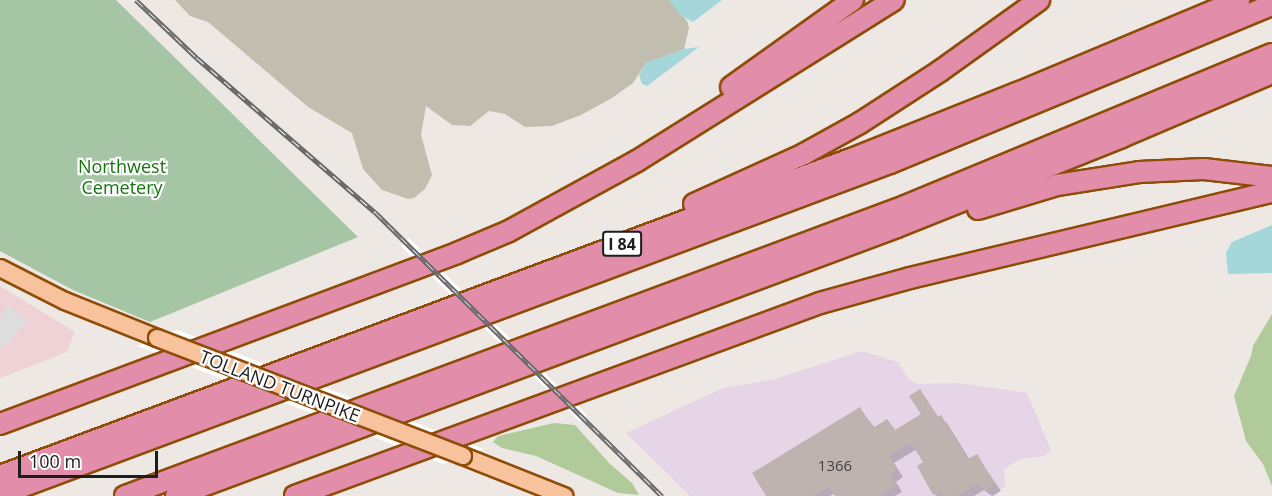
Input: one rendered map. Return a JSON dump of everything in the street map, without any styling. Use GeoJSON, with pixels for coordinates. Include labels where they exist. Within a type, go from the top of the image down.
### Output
{"type":"FeatureCollection","features":[{"type":"Feature","properties":{"kind":"highway"},"geometry":{"type":"LineString","coordinates":[[604,179],[853,0]]}},
{"type":"Feature","properties":{"kind":"highway"},"geometry":{"type":"LineString","coordinates":[[0,424],[475,247],[535,218],[604,179],[894,0]]}},
{"type":"Feature","properties":{"kind":"highway"},"geometry":{"type":"LineString","coordinates":[[618,246],[658,220],[764,173],[853,127],[940,71],[1039,0]]}},
{"type":"Feature","properties":{"kind":"highway","name":"I 84"},"geometry":{"type":"LineString","coordinates":[[0,476],[937,125],[1239,0]]}},
{"type":"Feature","properties":{"kind":"highway"},"geometry":{"type":"LineString","coordinates":[[0,495],[890,163],[1272,5]]}},
{"type":"Feature","properties":{"kind":"highway"},"geometry":{"type":"LineString","coordinates":[[125,496],[914,202],[1272,54]]}},
{"type":"Feature","properties":{"kind":"highway"},"geometry":{"type":"LineString","coordinates":[[176,496],[897,227],[1101,146],[1272,73]]}},
{"type":"Feature","properties":{"kind":"highway"},"geometry":{"type":"LineString","coordinates":[[897,227],[936,224],[1010,198],[1072,182],[1139,172],[1196,169],[1272,177]]}},
{"type":"Feature","properties":{"kind":"highway"},"geometry":{"type":"LineString","coordinates":[[295,496],[757,324],[830,300],[1272,192]]}},
{"type":"Feature","properties":{"kind":"main road","name":"TOLLAND TURNPIKE"},"geometry":{"type":"LineString","coordinates":[[0,268],[65,301],[564,496]]}},
{"type":"Feature","properties":{"kind":"shaded area"},"geometry":{"type":"Polygon","coordinates":[[[175,0],[669,0],[687,21],[689,28],[684,49],[646,63],[633,83],[612,98],[581,115],[552,126],[525,127],[505,114],[489,111],[470,126],[452,125],[426,106],[421,135],[432,175],[425,189],[414,198],[408,199],[382,190],[363,169],[352,133],[308,107],[208,22],[190,16],[175,0]]]}},
{"type":"Feature","properties":{"kind":"shaded area"},"geometry":{"type":"Polygon","coordinates":[[[0,286],[75,332],[67,352],[0,378],[0,286]]]}},
{"type":"Feature","properties":{"kind":"shaded area"},"geometry":{"type":"Polygon","coordinates":[[[9,305],[27,321],[0,351],[0,316],[9,305]]]}},
{"type":"Feature","properties":{"kind":"shaded area"},"geometry":{"type":"Polygon","coordinates":[[[862,351],[898,362],[908,379],[917,384],[959,383],[1027,393],[1051,450],[1044,456],[1020,459],[1004,469],[1005,485],[995,496],[690,496],[626,433],[723,388],[775,379],[862,351]]]}},
{"type":"Feature","properties":{"kind":"green space","name":"Northwest Cemetery"},"geometry":{"type":"Polygon","coordinates":[[[0,0],[116,0],[358,237],[150,322],[73,290],[0,251],[0,0]]]}},
{"type":"Feature","properties":{"kind":"green space"},"geometry":{"type":"Polygon","coordinates":[[[1272,314],[1272,486],[1263,464],[1246,441],[1234,396],[1253,346],[1272,314]]]}},
{"type":"Feature","properties":{"kind":"green space"},"geometry":{"type":"Polygon","coordinates":[[[554,423],[575,425],[610,464],[632,483],[639,495],[618,493],[536,456],[502,448],[493,442],[498,436],[554,423]]]}},
{"type":"Feature","properties":{"kind":"water"},"geometry":{"type":"Polygon","coordinates":[[[669,0],[722,0],[693,22],[680,15],[669,0]]]}},
{"type":"Feature","properties":{"kind":"water"},"geometry":{"type":"Polygon","coordinates":[[[699,47],[647,86],[642,84],[639,75],[646,63],[684,49],[699,47]]]}},
{"type":"Feature","properties":{"kind":"water"},"geometry":{"type":"Polygon","coordinates":[[[1272,225],[1272,273],[1228,274],[1226,253],[1232,242],[1272,225]]]}},
{"type":"Feature","properties":{"kind":"pier"},"geometry":{"type":"Polygon","coordinates":[[[409,238],[587,415],[580,422],[401,246],[409,238]]]}},
{"type":"Feature","properties":{"kind":"pier"},"geometry":{"type":"Polygon","coordinates":[[[177,330],[483,449],[443,464],[137,346],[177,330]]]}},
{"type":"Feature","properties":{"kind":"building"},"geometry":{"type":"Polygon","coordinates":[[[920,389],[938,417],[941,415],[968,459],[977,454],[995,484],[984,491],[979,483],[957,496],[943,496],[940,491],[933,495],[917,466],[923,462],[911,443],[889,456],[897,470],[890,475],[897,485],[879,496],[835,496],[829,486],[813,496],[766,496],[752,473],[860,407],[873,428],[887,419],[895,430],[921,414],[909,396],[920,389]]]}},
{"type":"Feature","properties":{"kind":"railway"},"geometry":{"type":"LineString","coordinates":[[136,0],[197,58],[375,212],[662,496]]}}]}
